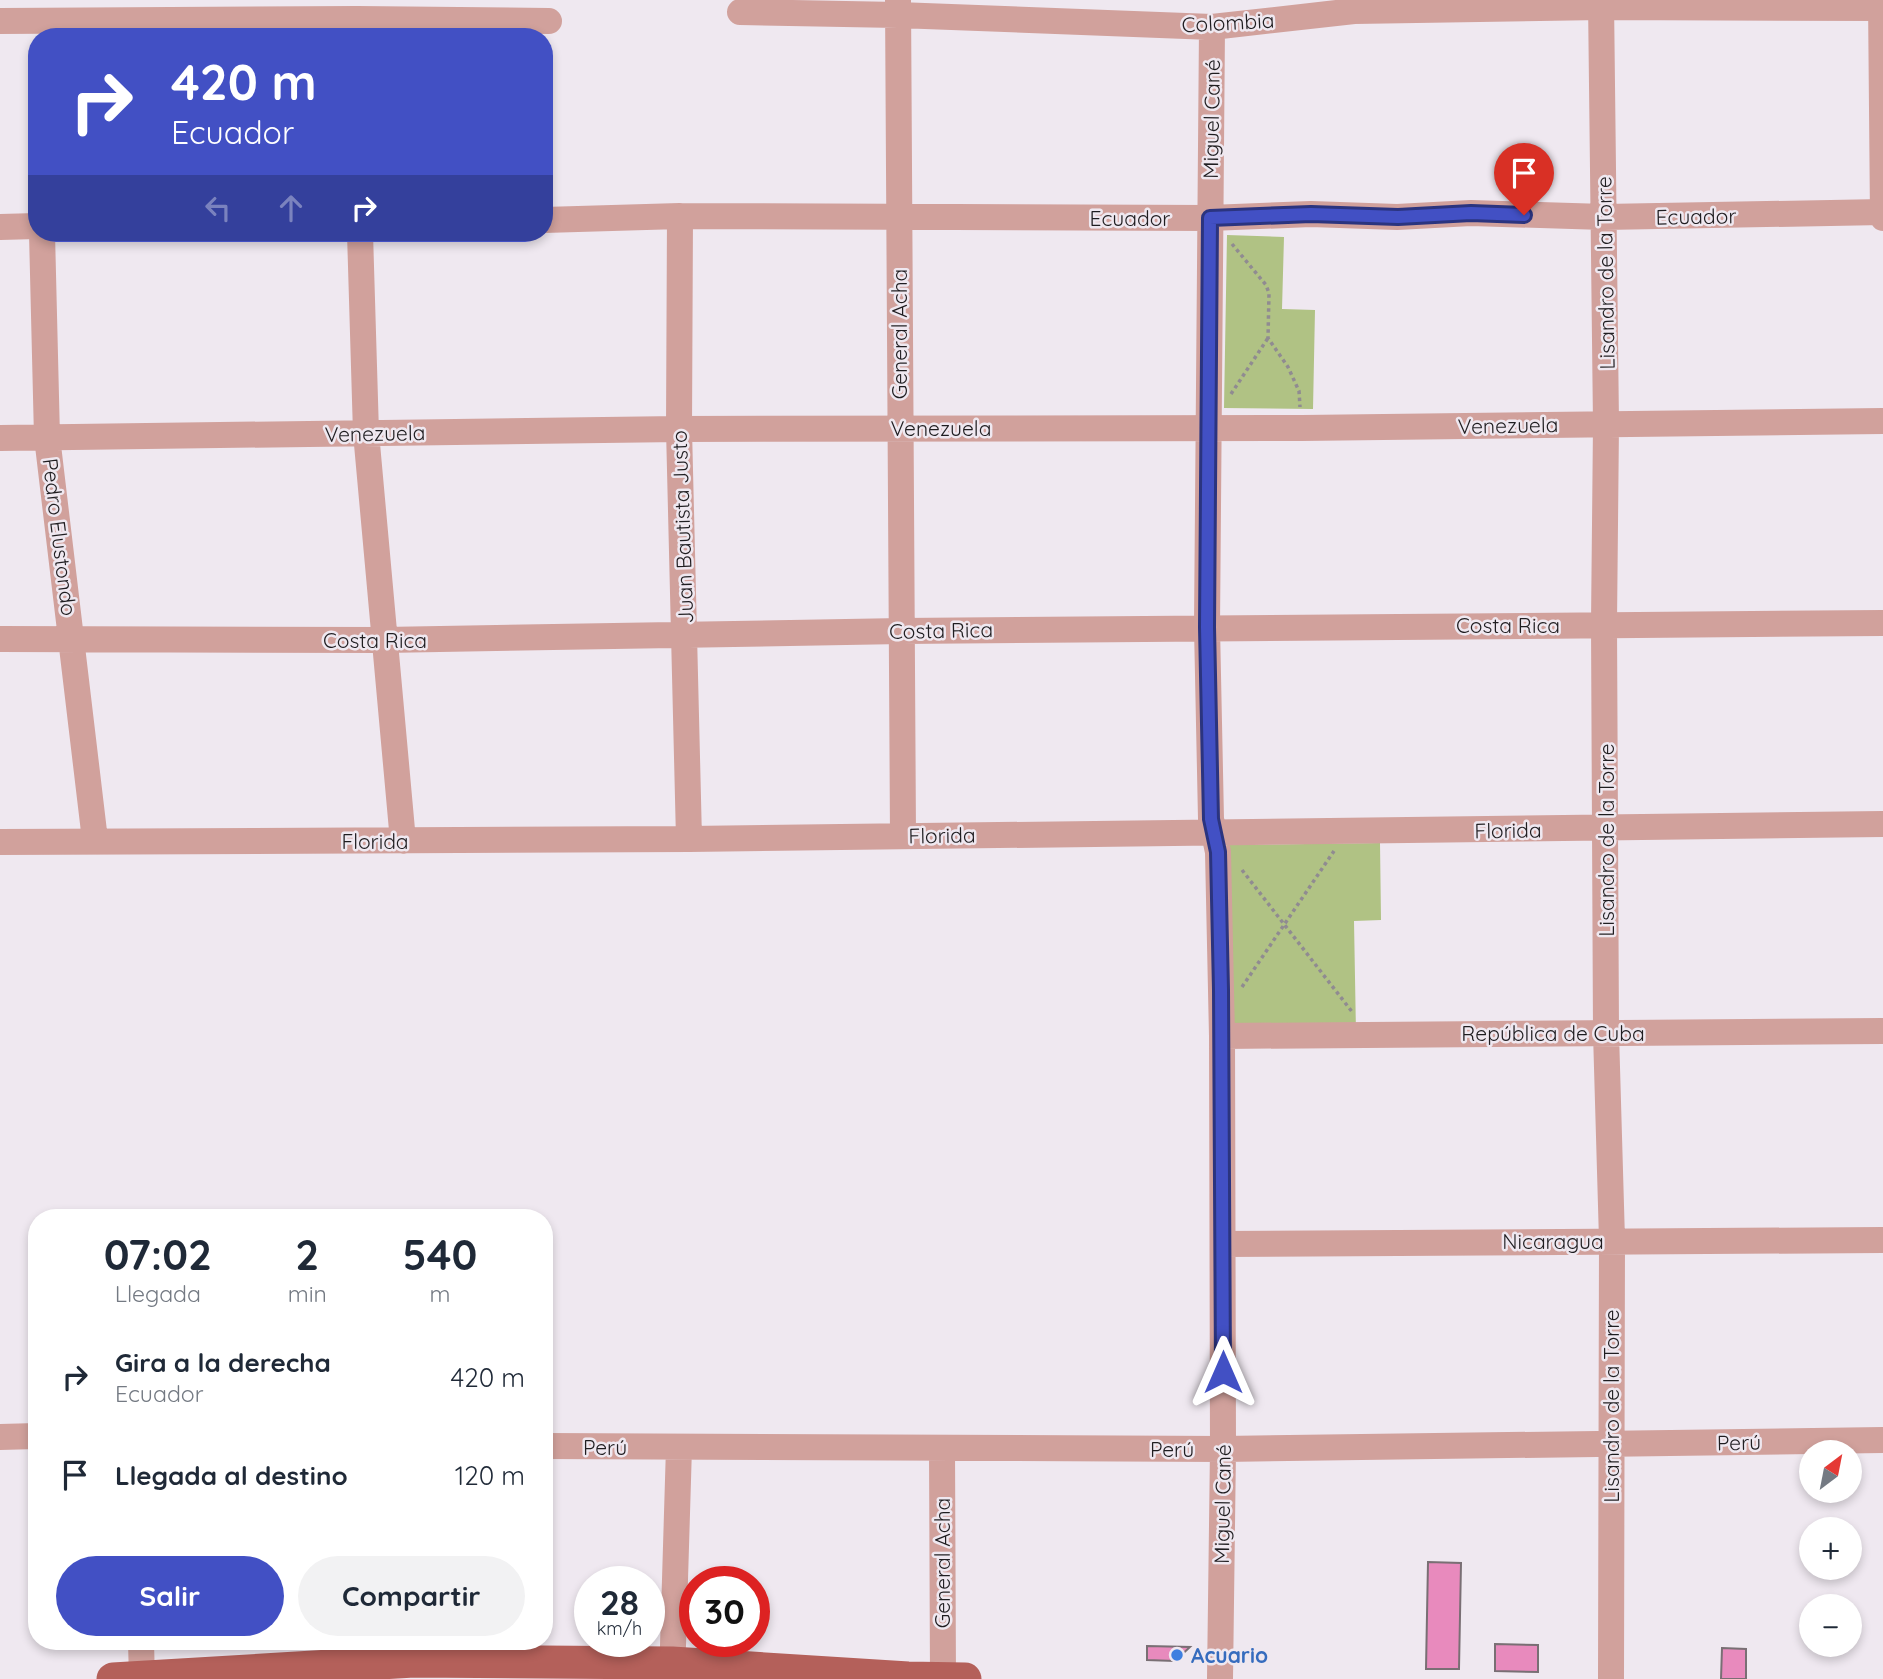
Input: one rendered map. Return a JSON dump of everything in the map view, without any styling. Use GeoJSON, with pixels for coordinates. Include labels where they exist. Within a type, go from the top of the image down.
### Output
{"type":"FeatureCollection","features":[{"type":"Feature","properties":{"kind":"main road"},"geometry":{"type":"LineString","coordinates":[[132,1678],[414,1670],[672,1671],[954,1679]]}},
{"type":"Feature","properties":{"kind":"street","name":"Colombia"},"geometry":{"type":"LineString","coordinates":[[740,12],[898,7],[1212,27],[1354,11],[1601,3],[1882,5]]}},
{"type":"Feature","properties":{"kind":"street","name":"Lisandro de la Torre"},"geometry":{"type":"LineString","coordinates":[[1601,3],[1606,424],[1606,1033],[1612,1240],[1611,1679]]}},
{"type":"Feature","properties":{"kind":"street"},"geometry":{"type":"LineString","coordinates":[[1882,5],[1883,218]]}},
{"type":"Feature","properties":{"kind":"street","name":"General Acha"},"geometry":{"type":"LineString","coordinates":[[898,7],[903,836]]}},
{"type":"Feature","properties":{"kind":"street"},"geometry":{"type":"LineString","coordinates":[[0,21],[549,21]]}},
{"type":"Feature","properties":{"kind":"street","name":"Miguel Cané"},"geometry":{"type":"LineString","coordinates":[[1212,27],[1207,627],[1211,819],[1218,852],[1222,1027],[1223,1449],[1220,1679]]}},
{"type":"Feature","properties":{"kind":"street","name":"Ecuador"},"geometry":{"type":"LineString","coordinates":[[553,219],[680,216],[1210,218],[1311,214],[1398,217],[1471,213],[1604,217],[1883,212]]}},
{"type":"Feature","properties":{"kind":"street","name":"Juan Bautista Justo"},"geometry":{"type":"LineString","coordinates":[[680,216],[679,429],[689,839]]}},
{"type":"Feature","properties":{"kind":"street"},"geometry":{"type":"LineString","coordinates":[[0,227],[28,226]]}},
{"type":"Feature","properties":{"kind":"street","name":"Pedro Elustondo"},"geometry":{"type":"LineString","coordinates":[[42,242],[47,438],[95,841]]}},
{"type":"Feature","properties":{"kind":"street"},"geometry":{"type":"LineString","coordinates":[[359,242],[366,433],[403,841]]}},
{"type":"Feature","properties":{"kind":"street","name":"Venezuela"},"geometry":{"type":"LineString","coordinates":[[0,438],[679,429],[1302,428],[1883,421]]}},
{"type":"Feature","properties":{"kind":"street","name":"Costa Rica"},"geometry":{"type":"LineString","coordinates":[[0,639],[384,640],[1207,627],[1883,623]]}},
{"type":"Feature","properties":{"kind":"street","name":"Florida"},"geometry":{"type":"LineString","coordinates":[[0,842],[689,839],[1883,824]]}},
{"type":"Feature","properties":{"kind":"street","name":"República de Cuba"},"geometry":{"type":"LineString","coordinates":[[1222,1027],[1369,1034],[1883,1031]]}},
{"type":"Feature","properties":{"kind":"street","name":"Nicaragua"},"geometry":{"type":"LineString","coordinates":[[1223,1244],[1883,1240]]}},
{"type":"Feature","properties":{"kind":"street"},"geometry":{"type":"LineString","coordinates":[[0,1437],[28,1436]]}},
{"type":"Feature","properties":{"kind":"street","name":"Perú"},"geometry":{"type":"LineString","coordinates":[[553,1446],[1223,1449],[1883,1440]]}},
{"type":"Feature","properties":{"kind":"street"},"geometry":{"type":"LineString","coordinates":[[672,1671],[679,1447]]}},
{"type":"Feature","properties":{"kind":"street","name":"General Acha"},"geometry":{"type":"LineString","coordinates":[[942,1448],[954,1679]]}},
{"type":"Feature","properties":{"kind":"street"},"geometry":{"type":"LineString","coordinates":[[132,1678],[139,1650]]}},
{"type":"Feature","properties":{"kind":"path"},"geometry":{"type":"LineString","coordinates":[[1209,427],[1268,338],[1269,293],[1266,285],[1210,218]]}},
{"type":"Feature","properties":{"kind":"path"},"geometry":{"type":"LineString","coordinates":[[1268,338],[1288,368],[1299,391],[1302,428]]}},
{"type":"Feature","properties":{"kind":"path"},"geometry":{"type":"LineString","coordinates":[[1222,1027],[1346,832]]}},
{"type":"Feature","properties":{"kind":"path"},"geometry":{"type":"LineString","coordinates":[[1237,863],[1369,1034]]}},
{"type":"Feature","properties":{"kind":"green space"},"geometry":{"type":"Polygon","coordinates":[[[1227,235],[1284,237],[1282,309],[1315,310],[1313,409],[1224,408],[1227,235]]]}},
{"type":"Feature","properties":{"kind":"green space"},"geometry":{"type":"Polygon","coordinates":[[[1380,843],[1381,920],[1354,921],[1356,1033],[1231,1029],[1227,845],[1380,843]]]}},
{"type":"Feature","properties":{"kind":"building"},"geometry":{"type":"Polygon","coordinates":[[[1428,1562],[1461,1563],[1459,1669],[1426,1669],[1428,1562]]]}},
{"type":"Feature","properties":{"kind":"building"},"geometry":{"type":"Polygon","coordinates":[[[1495,1644],[1538,1645],[1538,1672],[1495,1671],[1495,1644]]]}},
{"type":"Feature","properties":{"kind":"building"},"geometry":{"type":"Polygon","coordinates":[[[1147,1646],[1190,1647],[1175,1661],[1147,1660],[1147,1646]]]}},
{"type":"Feature","properties":{"kind":"building"},"geometry":{"type":"Polygon","coordinates":[[[1722,1648],[1746,1649],[1746,1679],[1721,1679],[1722,1648]]]}},
{"type":"Feature","properties":{"kind":"place","name":"Acuario"},"geometry":{"type":"Point","coordinates":[1177,1655]}},
{"type":"Feature","properties":{"kind":"route"},"geometry":{"type":"LineString","coordinates":[[1223,1372],[1221,990],[1218,852],[1211,819],[1207,627],[1210,218],[1311,214],[1398,217],[1471,213],[1524,215]]}}]}
